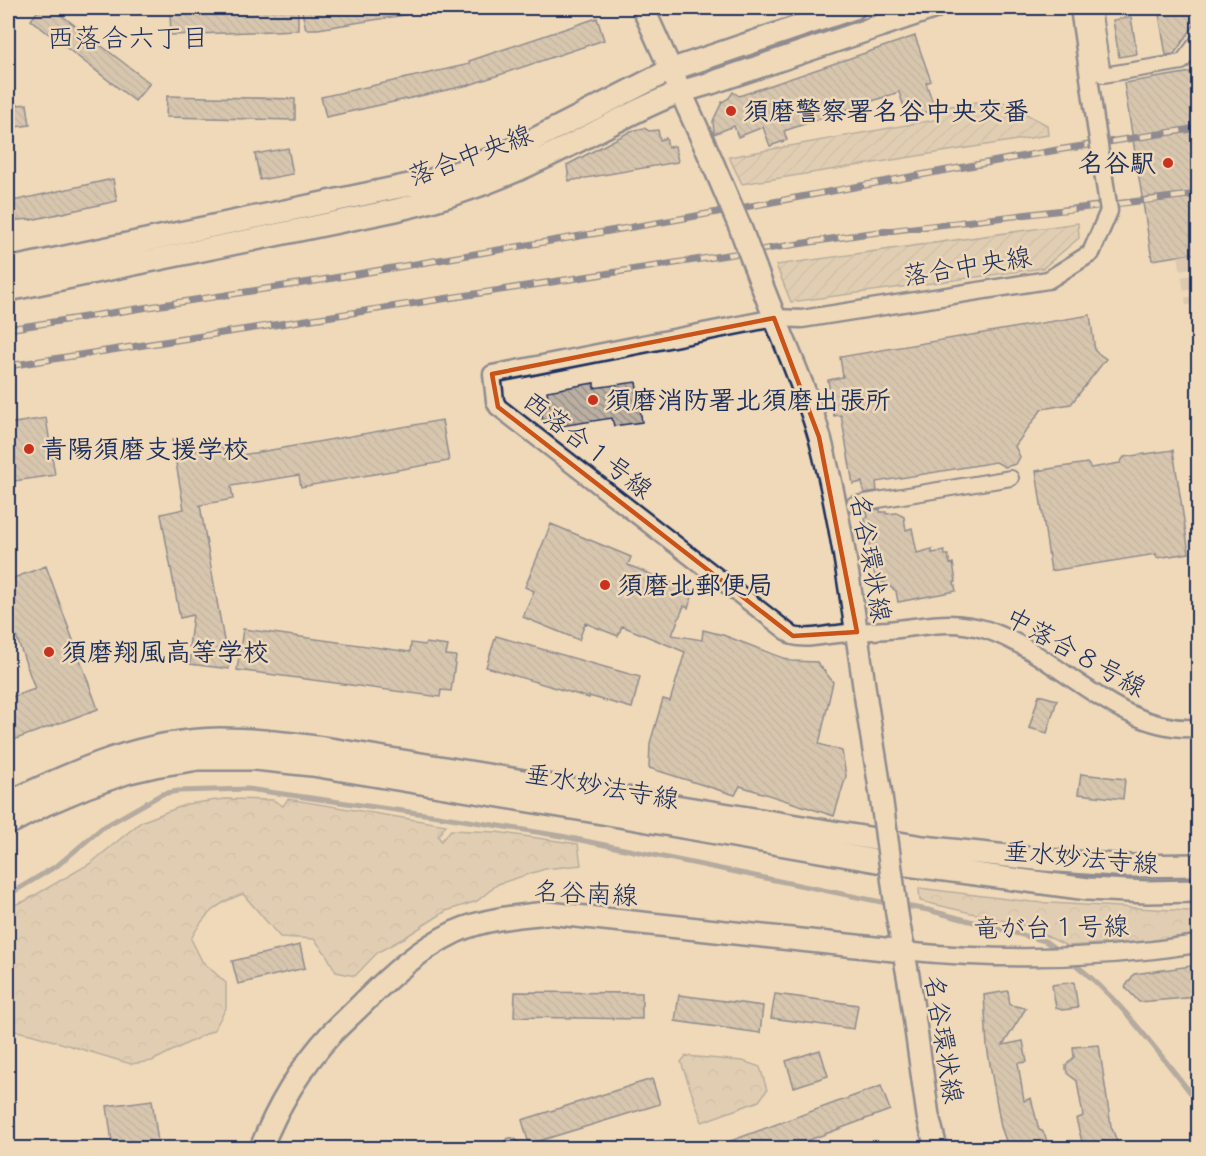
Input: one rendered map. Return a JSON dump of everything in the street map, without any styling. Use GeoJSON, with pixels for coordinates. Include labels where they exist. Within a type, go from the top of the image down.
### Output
{"type":"FeatureCollection","features":[{"type":"Feature","properties":{"kind":"street","name":"名谷環状線"},"geometry":{"type":"LineString","coordinates":[[643,8],[740,227],[794,363],[819,437],[842,542],[857,632],[897,914],[928,1116],[936,1149]]}},
{"type":"Feature","properties":{"kind":"street","name":"落合中央線"},"geometry":{"type":"LineString","coordinates":[[8,269],[428,181],[460,171],[523,145],[670,70],[854,8]]}},
{"type":"Feature","properties":{"kind":"street","name":"落合中央線"},"geometry":{"type":"LineString","coordinates":[[8,290],[428,203],[468,191],[534,163],[680,92],[933,8]]}},
{"type":"Feature","properties":{"kind":"street","name":"落合中央線"},"geometry":{"type":"LineString","coordinates":[[772,312],[802,319],[1048,280],[1091,253],[1109,211],[1078,8]]}},
{"type":"Feature","properties":{"kind":"street"},"geometry":{"type":"LineString","coordinates":[[1093,8],[1103,75],[1157,72],[1182,62],[1198,41]]}},
{"type":"Feature","properties":{"kind":"street","name":"西落合１号線"},"geometry":{"type":"LineString","coordinates":[[772,312],[492,374],[495,401],[498,407],[792,636],[803,638],[857,632]]}},
{"type":"Feature","properties":{"kind":"street"},"geometry":{"type":"LineString","coordinates":[[854,504],[1011,478]]}},
{"type":"Feature","properties":{"kind":"street","name":"中落合８号線"},"geometry":{"type":"LineString","coordinates":[[857,632],[936,623],[971,626],[1003,636],[1038,655],[1123,710],[1174,729],[1198,728]]}},
{"type":"Feature","properties":{"kind":"street","name":"垂水妙法寺線"},"geometry":{"type":"LineString","coordinates":[[8,803],[61,777],[113,757],[149,748],[201,740],[256,740],[305,745],[923,847],[1089,864],[1198,865]]}},
{"type":"Feature","properties":{"kind":"street","name":"垂水妙法寺線"},"geometry":{"type":"LineString","coordinates":[[8,824],[46,804],[129,772],[199,759],[255,759],[380,776],[877,861],[1088,889],[1147,892],[1198,891]]}},
{"type":"Feature","properties":{"kind":"street","name":"名谷南線"},"geometry":{"type":"LineString","coordinates":[[261,1149],[286,1095],[331,1034],[407,961],[456,932],[488,922],[523,915],[548,914],[903,951]]}},
{"type":"Feature","properties":{"kind":"street","name":"竜が台１号線"},"geometry":{"type":"LineString","coordinates":[[903,951],[1034,957],[1124,952],[1198,944]]}},
{"type":"Feature","properties":{"kind":"highlighted area"},"geometry":{"type":"Polygon","coordinates":[[[774,318],[819,437],[857,632],[793,636],[498,407],[492,374],[774,318]]]}},
{"type":"Feature","properties":{"kind":"green space"},"geometry":{"type":"Polygon","coordinates":[[[997,99],[1047,125],[1048,135],[742,184],[729,157],[940,119],[938,108],[997,99]]]}},
{"type":"Feature","properties":{"kind":"green space"},"geometry":{"type":"Polygon","coordinates":[[[1078,223],[1079,238],[1043,268],[791,302],[776,265],[1078,223]]]}},
{"type":"Feature","properties":{"kind":"green space"},"geometry":{"type":"Polygon","coordinates":[[[225,799],[273,800],[283,806],[288,799],[446,825],[438,836],[441,841],[451,830],[496,832],[578,844],[581,865],[545,869],[498,884],[477,901],[446,911],[378,952],[355,976],[336,972],[314,939],[280,937],[243,894],[234,897],[212,910],[191,939],[202,961],[226,983],[226,1008],[214,1030],[152,1061],[131,1064],[8,1029],[8,907],[25,901],[91,863],[141,822],[187,804],[225,799]]]}},
{"type":"Feature","properties":{"kind":"green space"},"geometry":{"type":"Polygon","coordinates":[[[919,888],[1032,902],[1198,910],[1198,934],[1147,941],[1067,946],[1026,926],[920,901],[919,888]]]}},
{"type":"Feature","properties":{"kind":"green space"},"geometry":{"type":"Polygon","coordinates":[[[686,1056],[743,1061],[760,1067],[767,1090],[759,1101],[702,1122],[681,1062],[686,1056]]]}},
{"type":"Feature","properties":{"kind":"building"},"geometry":{"type":"Polygon","coordinates":[[[40,8],[52,8],[150,83],[135,101],[31,20],[40,8]]]}},
{"type":"Feature","properties":{"kind":"building"},"geometry":{"type":"Polygon","coordinates":[[[298,8],[298,30],[171,35],[170,12],[298,8]]]}},
{"type":"Feature","properties":{"kind":"building"},"geometry":{"type":"Polygon","coordinates":[[[301,8],[404,8],[405,15],[306,29],[301,8]]]}},
{"type":"Feature","properties":{"kind":"building"},"geometry":{"type":"Polygon","coordinates":[[[1158,8],[1198,8],[1195,24],[1174,54],[1166,55],[1158,8]]]}},
{"type":"Feature","properties":{"kind":"building"},"geometry":{"type":"Polygon","coordinates":[[[1131,17],[1137,54],[1119,57],[1113,20],[1131,17]]]}},
{"type":"Feature","properties":{"kind":"building"},"geometry":{"type":"Polygon","coordinates":[[[597,18],[604,40],[469,85],[326,117],[321,97],[470,64],[469,61],[597,18]]]}},
{"type":"Feature","properties":{"kind":"building"},"geometry":{"type":"Polygon","coordinates":[[[915,36],[931,81],[926,83],[935,109],[908,119],[899,92],[784,131],[787,140],[770,146],[763,127],[738,137],[734,126],[714,134],[713,121],[722,102],[733,92],[739,96],[915,36]]]}},
{"type":"Feature","properties":{"kind":"building","name":"名谷駅"},"geometry":{"type":"Polygon","coordinates":[[[1198,71],[1198,253],[1152,260],[1124,83],[1198,71]]]}},
{"type":"Feature","properties":{"kind":"building"},"geometry":{"type":"Polygon","coordinates":[[[167,96],[295,99],[295,120],[166,117],[167,96]]]}},
{"type":"Feature","properties":{"kind":"building"},"geometry":{"type":"Polygon","coordinates":[[[27,104],[30,125],[8,128],[8,106],[27,104]]]}},
{"type":"Feature","properties":{"kind":"building"},"geometry":{"type":"Polygon","coordinates":[[[644,128],[649,131],[658,130],[660,140],[666,138],[668,147],[675,146],[678,162],[569,181],[567,165],[631,131],[644,128]]]}},
{"type":"Feature","properties":{"kind":"building"},"geometry":{"type":"Polygon","coordinates":[[[288,148],[293,174],[260,180],[255,154],[288,148]]]}},
{"type":"Feature","properties":{"kind":"building"},"geometry":{"type":"Polygon","coordinates":[[[113,179],[117,201],[31,220],[8,221],[8,202],[113,179]]]}},
{"type":"Feature","properties":{"kind":"building"},"geometry":{"type":"Polygon","coordinates":[[[1090,315],[1095,351],[1106,359],[1071,404],[1042,409],[1015,446],[1020,457],[1016,464],[1005,467],[996,462],[876,482],[877,491],[864,493],[862,482],[853,484],[841,415],[834,416],[828,380],[843,377],[840,357],[1090,315]]]}},
{"type":"Feature","properties":{"kind":"building","name":"須磨消防署北須磨出張所"},"geometry":{"type":"Polygon","coordinates":[[[636,382],[642,422],[614,426],[612,418],[561,426],[560,421],[543,423],[541,408],[549,406],[547,391],[594,383],[594,388],[636,382]]]}},
{"type":"Feature","properties":{"kind":"building","name":"青陽須磨支援学校"},"geometry":{"type":"Polygon","coordinates":[[[46,418],[55,475],[8,482],[8,424],[46,418]]]}},
{"type":"Feature","properties":{"kind":"building"},"geometry":{"type":"Polygon","coordinates":[[[442,420],[449,461],[301,487],[299,475],[231,486],[233,499],[200,505],[229,669],[190,664],[192,647],[189,647],[193,615],[180,618],[161,514],[184,509],[172,440],[187,438],[189,452],[223,446],[225,458],[442,420]]]}},
{"type":"Feature","properties":{"kind":"building"},"geometry":{"type":"Polygon","coordinates":[[[1173,450],[1189,553],[1157,558],[1156,554],[1051,571],[1036,471],[1087,463],[1091,468],[1120,463],[1124,457],[1173,450]]]}},
{"type":"Feature","properties":{"kind":"building"},"geometry":{"type":"Polygon","coordinates":[[[880,509],[880,512],[886,512],[886,514],[897,513],[904,517],[906,530],[912,528],[917,553],[932,549],[932,553],[944,551],[945,555],[948,555],[950,564],[953,563],[956,591],[898,602],[896,591],[883,582],[876,583],[865,518],[868,517],[867,511],[880,509]]]}},
{"type":"Feature","properties":{"kind":"building"},"geometry":{"type":"Polygon","coordinates":[[[551,524],[631,557],[628,565],[694,592],[688,608],[684,606],[672,635],[702,640],[703,630],[723,635],[791,661],[817,662],[833,682],[819,744],[842,751],[846,776],[834,816],[740,786],[735,795],[649,768],[650,743],[663,699],[670,701],[685,652],[622,626],[618,636],[585,623],[579,640],[523,617],[534,591],[525,587],[551,524]]]}},
{"type":"Feature","properties":{"kind":"building","name":"須磨翔風高等学校"},"geometry":{"type":"Polygon","coordinates":[[[46,566],[98,709],[8,742],[8,698],[35,689],[12,624],[8,626],[8,580],[46,566]]]}},
{"type":"Feature","properties":{"kind":"building"},"geometry":{"type":"Polygon","coordinates":[[[243,629],[410,652],[411,643],[448,646],[446,655],[456,656],[451,691],[441,690],[440,697],[237,670],[243,629]]]}},
{"type":"Feature","properties":{"kind":"building"},"geometry":{"type":"Polygon","coordinates":[[[496,636],[640,677],[632,708],[589,696],[589,698],[486,667],[496,636]]]}},
{"type":"Feature","properties":{"kind":"building"},"geometry":{"type":"Polygon","coordinates":[[[1039,695],[1057,700],[1047,733],[1029,728],[1039,695]]]}},
{"type":"Feature","properties":{"kind":"building"},"geometry":{"type":"Polygon","coordinates":[[[1081,774],[1125,779],[1123,799],[1078,794],[1081,774]]]}},
{"type":"Feature","properties":{"kind":"building"},"geometry":{"type":"Polygon","coordinates":[[[300,945],[305,968],[238,984],[232,961],[300,945]]]}},
{"type":"Feature","properties":{"kind":"building"},"geometry":{"type":"Polygon","coordinates":[[[1198,965],[1198,997],[1139,1002],[1125,987],[1134,974],[1198,965]]]}},
{"type":"Feature","properties":{"kind":"building"},"geometry":{"type":"Polygon","coordinates":[[[1074,982],[1078,1008],[1062,1010],[1056,1008],[1052,985],[1074,982]]]}},
{"type":"Feature","properties":{"kind":"building"},"geometry":{"type":"Polygon","coordinates":[[[1008,991],[1010,1005],[1026,1008],[1003,1045],[1023,1041],[1027,1062],[1018,1063],[1024,1101],[1031,1098],[1039,1130],[1045,1135],[1049,1149],[1009,1149],[1001,1127],[987,1047],[984,995],[1008,991]]]}},
{"type":"Feature","properties":{"kind":"building"},"geometry":{"type":"Polygon","coordinates":[[[515,992],[642,993],[642,1019],[514,1017],[515,992]]]}},
{"type":"Feature","properties":{"kind":"building"},"geometry":{"type":"Polygon","coordinates":[[[775,994],[858,1005],[854,1029],[771,1018],[775,994]]]}},
{"type":"Feature","properties":{"kind":"building"},"geometry":{"type":"Polygon","coordinates":[[[679,995],[763,1006],[760,1033],[675,1021],[679,995]]]}},
{"type":"Feature","properties":{"kind":"building"},"geometry":{"type":"Polygon","coordinates":[[[1099,1045],[1111,1126],[1120,1149],[1084,1149],[1076,1119],[1083,1116],[1077,1081],[1068,1074],[1066,1065],[1074,1057],[1073,1047],[1099,1045]]]}},
{"type":"Feature","properties":{"kind":"building"},"geometry":{"type":"Polygon","coordinates":[[[820,1050],[828,1076],[794,1087],[786,1061],[820,1050]]]}},
{"type":"Feature","properties":{"kind":"building"},"geometry":{"type":"Polygon","coordinates":[[[652,1079],[660,1104],[529,1144],[522,1120],[652,1079]]]}},
{"type":"Feature","properties":{"kind":"building"},"geometry":{"type":"Polygon","coordinates":[[[881,1086],[890,1110],[785,1149],[715,1149],[714,1147],[881,1086]]]}},
{"type":"Feature","properties":{"kind":"building"},"geometry":{"type":"Polygon","coordinates":[[[152,1100],[159,1149],[113,1149],[107,1106],[152,1100]]]}},
{"type":"Feature","properties":{"kind":"waterway"},"geometry":{"type":"LineString","coordinates":[[8,895],[58,865],[102,828],[162,794],[178,791],[248,789],[561,836],[891,904]]}},
{"type":"Feature","properties":{"kind":"waterway"},"geometry":{"type":"LineString","coordinates":[[900,905],[928,910],[1045,941],[1060,952]]}},
{"type":"Feature","properties":{"kind":"waterway"},"geometry":{"type":"LineString","coordinates":[[1072,962],[1107,992],[1198,1102]]}},
{"type":"Feature","properties":{"kind":"tunnel"},"geometry":{"type":"LineString","coordinates":[[1185,255],[1193,304]]}},
{"type":"Feature","properties":{"kind":"railway"},"geometry":{"type":"LineString","coordinates":[[8,329],[316,281],[674,220],[1057,150],[1198,128]]}},
{"type":"Feature","properties":{"kind":"railway"},"geometry":{"type":"LineString","coordinates":[[8,366],[863,234],[1198,194]]}},
{"type":"Feature","properties":{"kind":"place","name":"須磨警察署名谷中央交番"},"geometry":{"type":"Point","coordinates":[731,111]}},
{"type":"Feature","properties":{"kind":"place","name":"名谷駅"},"geometry":{"type":"Point","coordinates":[1168,163]}},
{"type":"Feature","properties":{"kind":"place","name":"須磨消防署北須磨出張所"},"geometry":{"type":"Point","coordinates":[593,400]}},
{"type":"Feature","properties":{"kind":"place","name":"青陽須磨支援学校"},"geometry":{"type":"Point","coordinates":[29,449]}},
{"type":"Feature","properties":{"kind":"place","name":"須磨北郵便局"},"geometry":{"type":"Point","coordinates":[605,585]}},
{"type":"Feature","properties":{"kind":"place","name":"須磨翔風高等学校"},"geometry":{"type":"Point","coordinates":[49,652]}},
{"type":"Feature","properties":{"kind":"district","name":"西落合六丁目"},"geometry":{"type":"Point","coordinates":[128,38]}}]}
